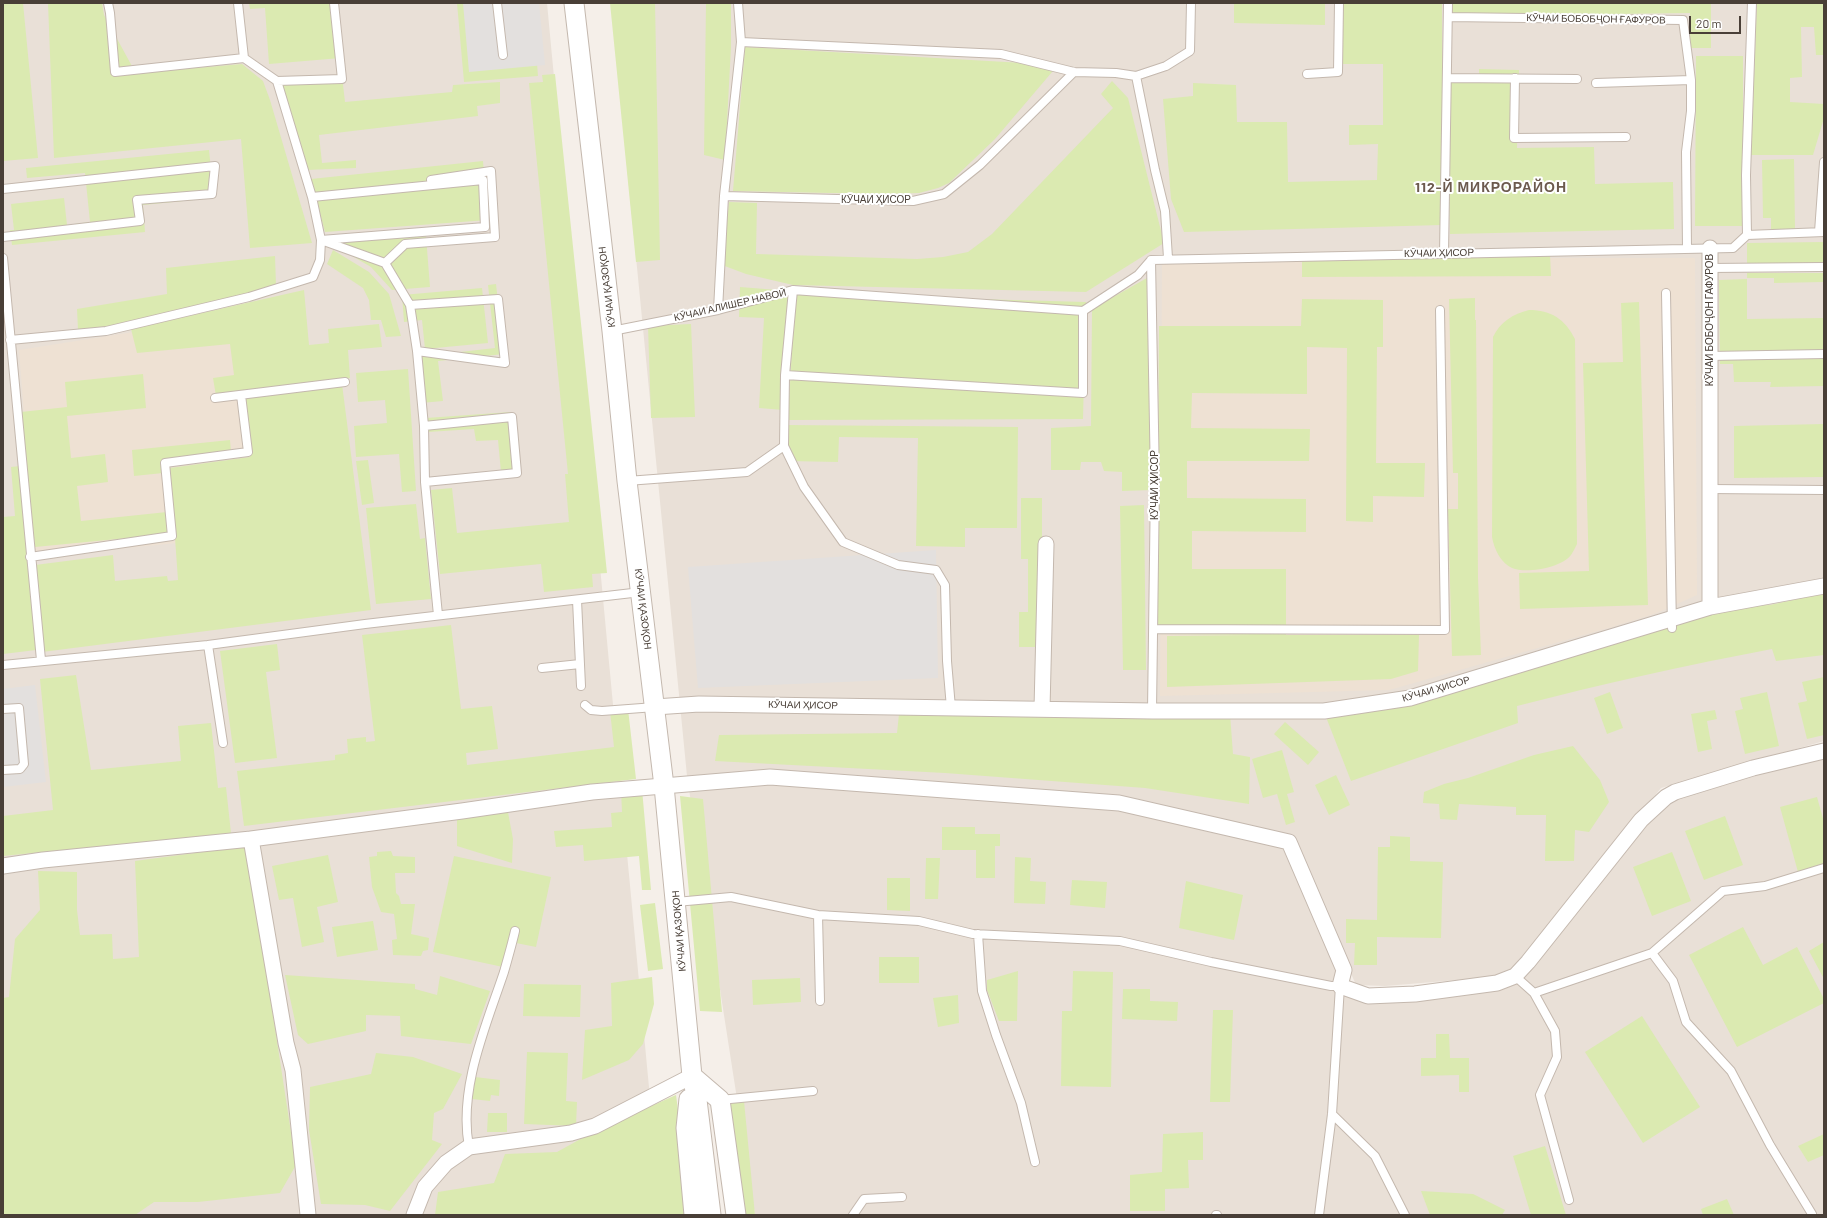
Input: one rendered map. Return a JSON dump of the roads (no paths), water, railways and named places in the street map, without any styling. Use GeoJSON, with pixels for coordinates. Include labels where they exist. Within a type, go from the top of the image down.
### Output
{"type":"FeatureCollection","features":[{"type":"Feature","properties":{"kind":"street","name":"КӮЧАИ ҚАЗОҚОН"},"geometry":{"type":"LineString","coordinates":[[574,3],[612,330],[627,481],[656,707],[692,1076],[697,1100],[711,1215]]}},
{"type":"Feature","properties":{"kind":"street","name":"КӮЧАИ БОБОҶОН ГАФУРОВ"},"geometry":{"type":"LineString","coordinates":[[1710,248],[1710,607]]}},
{"type":"Feature","properties":{"kind":"street"},"geometry":{"type":"LineString","coordinates":[[1042,709],[1046,544]]}},
{"type":"Feature","properties":{"kind":"street"},"geometry":{"type":"LineString","coordinates":[[1710,607],[1824,586]]}},
{"type":"Feature","properties":{"kind":"street","name":"КӮЧАИ ҲИСОР"},"geometry":{"type":"LineString","coordinates":[[656,707],[699,704],[1152,711],[1324,711],[1410,698],[1710,607]]}},
{"type":"Feature","properties":{"kind":"street"},"geometry":{"type":"LineString","coordinates":[[3,866],[43,860],[251,840],[592,792],[770,777],[1119,803],[1289,842],[1344,970],[1340,986],[1368,996],[1415,994],[1497,983],[1515,976],[1528,962],[1641,820],[1666,797],[1675,792],[1753,768],[1824,751]]}},
{"type":"Feature","properties":{"kind":"street"},"geometry":{"type":"LineString","coordinates":[[251,840],[286,1042],[293,1070],[308,1215]]}},
{"type":"Feature","properties":{"kind":"street"},"geometry":{"type":"LineString","coordinates":[[692,1076],[720,1100],[736,1215]]}},
{"type":"Feature","properties":{"kind":"street"},"geometry":{"type":"LineString","coordinates":[[414,1215],[425,1187],[446,1163],[469,1147],[577,1132],[595,1126],[692,1076]]}},
{"type":"Feature","properties":{"kind":"street"},"geometry":{"type":"LineString","coordinates":[[692,1076],[686,1128],[694,1215]]}},
{"type":"Feature","properties":{"kind":"lane"},"geometry":{"type":"LineString","coordinates":[[108,3],[115,72],[244,58],[277,81],[342,79],[334,3]]}},
{"type":"Feature","properties":{"kind":"lane"},"geometry":{"type":"LineString","coordinates":[[238,3],[244,58]]}},
{"type":"Feature","properties":{"kind":"lane"},"geometry":{"type":"LineString","coordinates":[[497,3],[503,55]]}},
{"type":"Feature","properties":{"kind":"lane"},"geometry":{"type":"LineString","coordinates":[[718,310],[724,196],[741,42],[738,3]]}},
{"type":"Feature","properties":{"kind":"lane"},"geometry":{"type":"LineString","coordinates":[[741,42],[1001,54],[1074,72],[1116,73],[1136,76],[1166,66],[1190,51],[1191,3]]}},
{"type":"Feature","properties":{"kind":"lane"},"geometry":{"type":"LineString","coordinates":[[1307,74],[1338,72],[1339,3]]}},
{"type":"Feature","properties":{"kind":"lane"},"geometry":{"type":"LineString","coordinates":[[1444,253],[1448,3]]}},
{"type":"Feature","properties":{"kind":"lane"},"geometry":{"type":"LineString","coordinates":[[1752,3],[1746,175],[1747,235],[1821,232],[1824,162]]}},
{"type":"Feature","properties":{"kind":"lane","name":"КӮЧАИ БОБОБҶОН ҒАФУРОВ"},"geometry":{"type":"LineString","coordinates":[[1448,17],[1683,20],[1691,80],[1691,111],[1686,152],[1687,248]]}},
{"type":"Feature","properties":{"kind":"lane","name":"КӮЧАИ ҲИСОР"},"geometry":{"type":"LineString","coordinates":[[724,196],[913,201],[944,194],[980,165],[1074,72]]}},
{"type":"Feature","properties":{"kind":"lane"},"geometry":{"type":"LineString","coordinates":[[1136,76],[1165,211],[1168,258]]}},
{"type":"Feature","properties":{"kind":"lane"},"geometry":{"type":"LineString","coordinates":[[1447,78],[1577,79]]}},
{"type":"Feature","properties":{"kind":"lane"},"geometry":{"type":"LineString","coordinates":[[1515,78],[1514,138],[1626,137]]}},
{"type":"Feature","properties":{"kind":"lane"},"geometry":{"type":"LineString","coordinates":[[1596,83],[1691,80]]}},
{"type":"Feature","properties":{"kind":"lane"},"geometry":{"type":"LineString","coordinates":[[10,340],[106,331],[249,296],[313,277],[320,260],[321,240],[312,197],[277,81]]}},
{"type":"Feature","properties":{"kind":"lane"},"geometry":{"type":"LineString","coordinates":[[3,189],[215,166],[212,194],[136,200],[140,221],[3,237]]}},
{"type":"Feature","properties":{"kind":"lane"},"geometry":{"type":"LineString","coordinates":[[312,197],[491,171],[495,237],[405,244],[385,263]]}},
{"type":"Feature","properties":{"kind":"lane"},"geometry":{"type":"LineString","coordinates":[[312,197],[483,180],[485,227],[321,240]]}},
{"type":"Feature","properties":{"kind":"lane","name":"КӮЧАИ БОБОҶОН ГАФУРОВ"},"geometry":{"type":"LineString","coordinates":[[1710,248],[1733,248],[1747,235]]}},
{"type":"Feature","properties":{"kind":"lane"},"geometry":{"type":"LineString","coordinates":[[321,240],[385,263],[410,305],[417,351],[424,426],[425,482],[438,615]]}},
{"type":"Feature","properties":{"kind":"lane","name":"КӮЧАИ ҲИСОР"},"geometry":{"type":"LineString","coordinates":[[1152,711],[1155,482],[1151,260],[1168,258],[1710,248]]}},
{"type":"Feature","properties":{"kind":"lane"},"geometry":{"type":"LineString","coordinates":[[3,258],[30,558],[41,660]]}},
{"type":"Feature","properties":{"kind":"lane"},"geometry":{"type":"LineString","coordinates":[[793,290],[1083,312],[1138,275],[1151,260]]}},
{"type":"Feature","properties":{"kind":"lane"},"geometry":{"type":"LineString","coordinates":[[1710,268],[1824,267]]}},
{"type":"Feature","properties":{"kind":"lane","name":"КӮЧАИ АЛИШЕР НАВОӢ"},"geometry":{"type":"LineString","coordinates":[[612,330],[718,310],[793,290],[785,375],[784,446]]}},
{"type":"Feature","properties":{"kind":"lane"},"geometry":{"type":"LineString","coordinates":[[1666,293],[1672,628]]}},
{"type":"Feature","properties":{"kind":"lane"},"geometry":{"type":"LineString","coordinates":[[410,305],[498,299],[505,363],[417,351]]}},
{"type":"Feature","properties":{"kind":"lane"},"geometry":{"type":"LineString","coordinates":[[1154,629],[1445,630],[1440,310]]}},
{"type":"Feature","properties":{"kind":"lane"},"geometry":{"type":"LineString","coordinates":[[785,375],[1083,392],[1083,312]]}},
{"type":"Feature","properties":{"kind":"lane"},"geometry":{"type":"LineString","coordinates":[[1710,356],[1824,354]]}},
{"type":"Feature","properties":{"kind":"lane"},"geometry":{"type":"LineString","coordinates":[[215,398],[345,382]]}},
{"type":"Feature","properties":{"kind":"lane"},"geometry":{"type":"LineString","coordinates":[[30,558],[172,536],[166,463],[248,452],[241,394]]}},
{"type":"Feature","properties":{"kind":"lane"},"geometry":{"type":"LineString","coordinates":[[424,426],[512,417],[517,473],[425,482]]}},
{"type":"Feature","properties":{"kind":"lane"},"geometry":{"type":"LineString","coordinates":[[627,481],[747,472],[784,446],[804,487],[843,542],[898,565],[936,570],[945,585],[947,661],[951,708]]}},
{"type":"Feature","properties":{"kind":"lane"},"geometry":{"type":"LineString","coordinates":[[1710,489],[1824,490]]}},
{"type":"Feature","properties":{"kind":"lane"},"geometry":{"type":"LineString","coordinates":[[3,665],[41,660],[208,645],[438,615],[641,592]]}},
{"type":"Feature","properties":{"kind":"lane"},"geometry":{"type":"LineString","coordinates":[[577,600],[582,686]]}},
{"type":"Feature","properties":{"kind":"lane"},"geometry":{"type":"LineString","coordinates":[[208,645],[223,744]]}},
{"type":"Feature","properties":{"kind":"lane"},"geometry":{"type":"LineString","coordinates":[[542,668],[580,664]]}},
{"type":"Feature","properties":{"kind":"lane"},"geometry":{"type":"LineString","coordinates":[[585,704],[591,710],[602,711],[656,707]]}},
{"type":"Feature","properties":{"kind":"lane"},"geometry":{"type":"LineString","coordinates":[[3,709],[19,708],[24,764],[20,769],[3,770]]}},
{"type":"Feature","properties":{"kind":"lane"},"geometry":{"type":"LineString","coordinates":[[1534,994],[1652,953],[1723,890],[1765,886],[1824,868]]}},
{"type":"Feature","properties":{"kind":"lane"},"geometry":{"type":"LineString","coordinates":[[676,902],[731,897],[818,915],[919,920],[978,934],[1120,941],[1211,962],[1331,986],[1340,986],[1332,1114],[1319,1215]]}},
{"type":"Feature","properties":{"kind":"lane"},"geometry":{"type":"LineString","coordinates":[[818,915],[820,1001]]}},
{"type":"Feature","properties":{"kind":"lane"},"geometry":{"type":"LineString","coordinates":[[469,1147],[466,1134],[468,1093],[484,1028],[504,972],[515,931]]}},
{"type":"Feature","properties":{"kind":"lane"},"geometry":{"type":"LineString","coordinates":[[978,934],[982,991],[996,1035],[1021,1103],[1035,1162]]}},
{"type":"Feature","properties":{"kind":"lane"},"geometry":{"type":"LineString","coordinates":[[1652,953],[1673,981],[1686,1022],[1731,1071],[1770,1145],[1812,1214]]}},
{"type":"Feature","properties":{"kind":"lane"},"geometry":{"type":"LineString","coordinates":[[1515,976],[1534,994],[1555,1031],[1557,1057],[1540,1095],[1569,1200]]}},
{"type":"Feature","properties":{"kind":"lane"},"geometry":{"type":"LineString","coordinates":[[720,1100],[813,1091]]}},
{"type":"Feature","properties":{"kind":"lane"},"geometry":{"type":"LineString","coordinates":[[1332,1114],[1375,1156],[1405,1215]]}},
{"type":"Feature","properties":{"kind":"lane"},"geometry":{"type":"LineString","coordinates":[[853,1215],[864,1199],[902,1197]]}},
{"type":"Feature","properties":{"kind":"district","name":"112-Й МИКРОРАЙОН"},"geometry":{"type":"Point","coordinates":[1491,187]}}]}
